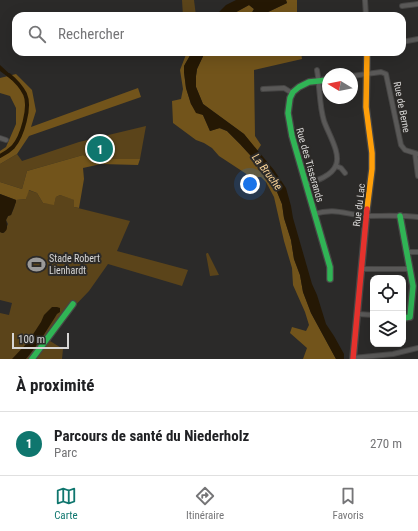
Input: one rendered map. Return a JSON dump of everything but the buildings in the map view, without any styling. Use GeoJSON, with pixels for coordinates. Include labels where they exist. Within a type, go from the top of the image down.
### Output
{"type":"FeatureCollection","features":[{"type":"Feature","properties":{"kind":"street"},"geometry":{"type":"LineString","coordinates":[[365,0],[366,12]]}},
{"type":"Feature","properties":{"kind":"street"},"geometry":{"type":"LineString","coordinates":[[402,6],[418,4]]}},
{"type":"Feature","properties":{"kind":"street"},"geometry":{"type":"LineString","coordinates":[[406,41],[418,39]]}},
{"type":"Feature","properties":{"kind":"street","name":"Rue du Lac"},"geometry":{"type":"LineString","coordinates":[[353,359],[366,216],[373,163],[366,107],[367,56]]}},
{"type":"Feature","properties":{"kind":"street"},"geometry":{"type":"LineString","coordinates":[[306,184],[322,178],[336,166],[336,154],[324,121],[317,70]]}},
{"type":"Feature","properties":{"kind":"street","name":"Rue de Berne"},"geometry":{"type":"LineString","coordinates":[[366,74],[381,72],[386,74],[401,146],[405,150],[416,154]]}},
{"type":"Feature","properties":{"kind":"street"},"geometry":{"type":"LineString","coordinates":[[358,75],[366,74]]}},
{"type":"Feature","properties":{"kind":"street"},"geometry":{"type":"LineString","coordinates":[[263,89],[284,88],[292,93],[298,87],[305,84],[322,81]]}},
{"type":"Feature","properties":{"kind":"street","name":"Rue des Tisserands"},"geometry":{"type":"LineString","coordinates":[[292,93],[288,107],[289,125],[330,267],[330,279]]}},
{"type":"Feature","properties":{"kind":"street"},"geometry":{"type":"LineString","coordinates":[[0,138],[6,140]]}},
{"type":"Feature","properties":{"kind":"street"},"geometry":{"type":"LineString","coordinates":[[416,154],[418,176]]}},
{"type":"Feature","properties":{"kind":"street"},"geometry":{"type":"LineString","coordinates":[[336,166],[341,168],[345,173]]}},
{"type":"Feature","properties":{"kind":"street"},"geometry":{"type":"LineString","coordinates":[[314,214],[335,210],[366,216],[418,217]]}},
{"type":"Feature","properties":{"kind":"street"},"geometry":{"type":"LineString","coordinates":[[400,216],[413,286],[410,317],[406,318]]}},
{"type":"Feature","properties":{"kind":"street"},"geometry":{"type":"LineString","coordinates":[[407,252],[418,252]]}},
{"type":"Feature","properties":{"kind":"street"},"geometry":{"type":"LineString","coordinates":[[362,269],[410,269]]}},
{"type":"Feature","properties":{"kind":"street"},"geometry":{"type":"LineString","coordinates":[[32,359],[46,342],[59,321],[74,304]]}},
{"type":"Feature","properties":{"kind":"street"},"geometry":{"type":"LineString","coordinates":[[358,314],[370,315]]}},
{"type":"Feature","properties":{"kind":"street"},"geometry":{"type":"LineString","coordinates":[[353,359],[393,354],[418,348]]}},
{"type":"Feature","properties":{"kind":"shaded area"},"geometry":{"type":"Polygon","coordinates":[[[182,0],[194,0],[196,12],[183,12],[182,0]]]}},
{"type":"Feature","properties":{"kind":"shaded area"},"geometry":{"type":"Polygon","coordinates":[[[286,0],[297,0],[297,12],[268,12],[287,3],[286,0]]]}},
{"type":"Feature","properties":{"kind":"shaded area"},"geometry":{"type":"Polygon","coordinates":[[[249,5],[254,9],[252,12],[236,12],[249,5]]]}},
{"type":"Feature","properties":{"kind":"shaded area"},"geometry":{"type":"Polygon","coordinates":[[[185,56],[190,56],[184,66],[184,72],[186,88],[191,104],[203,115],[210,131],[219,128],[227,131],[260,166],[263,174],[275,187],[282,204],[284,218],[291,240],[294,259],[300,275],[303,292],[311,313],[336,359],[303,359],[307,348],[290,333],[292,327],[306,331],[309,325],[293,285],[292,268],[274,197],[266,182],[261,177],[251,177],[219,156],[212,148],[196,140],[173,123],[172,101],[181,99],[183,89],[180,70],[185,56]]]}},
{"type":"Feature","properties":{"kind":"shaded area"},"geometry":{"type":"Polygon","coordinates":[[[203,56],[302,56],[302,59],[254,70],[255,136],[261,145],[257,151],[244,134],[203,104],[196,87],[197,69],[203,56]]]}},
{"type":"Feature","properties":{"kind":"shaded area"},"geometry":{"type":"Polygon","coordinates":[[[16,74],[32,90],[36,111],[31,127],[138,88],[141,97],[29,136],[17,154],[0,164],[0,151],[6,147],[16,124],[16,108],[10,96],[0,93],[0,78],[16,74]]]}},
{"type":"Feature","properties":{"kind":"shaded area"},"geometry":{"type":"Polygon","coordinates":[[[146,126],[140,159],[106,159],[100,157],[89,158],[83,155],[27,171],[22,189],[0,182],[0,164],[17,154],[22,161],[79,142],[146,126]]]}},
{"type":"Feature","properties":{"kind":"shaded area"},"geometry":{"type":"Polygon","coordinates":[[[83,155],[89,158],[100,157],[106,159],[140,159],[138,165],[101,164],[83,168],[84,179],[79,208],[74,207],[74,200],[60,195],[56,197],[54,205],[43,203],[37,193],[29,190],[26,199],[16,200],[0,194],[0,182],[22,189],[27,171],[83,155]]]}},
{"type":"Feature","properties":{"kind":"shaded area"},"geometry":{"type":"Polygon","coordinates":[[[28,190],[37,193],[43,203],[54,204],[56,197],[60,195],[75,200],[74,207],[130,221],[117,251],[188,270],[182,286],[108,264],[89,291],[65,316],[50,341],[63,349],[62,359],[0,359],[0,313],[9,315],[12,303],[0,300],[0,232],[4,233],[8,224],[6,220],[8,216],[11,215],[16,200],[26,199],[28,190]]]}},
{"type":"Feature","properties":{"kind":"shaded area"},"geometry":{"type":"Polygon","coordinates":[[[208,253],[219,275],[210,276],[208,253]]]}},
{"type":"Feature","properties":{"kind":"water"},"geometry":{"type":"Polygon","coordinates":[[[236,0],[286,0],[287,3],[268,12],[252,12],[254,9],[249,5],[236,12],[219,12],[226,5],[236,0]]]}},
{"type":"Feature","properties":{"kind":"water","name":"La Bruche"},"geometry":{"type":"Polygon","coordinates":[[[190,56],[203,56],[197,69],[196,76],[196,87],[203,104],[244,134],[274,170],[286,188],[312,284],[326,324],[344,354],[344,359],[336,359],[311,313],[303,292],[300,275],[294,259],[282,204],[275,187],[263,174],[260,166],[227,131],[220,128],[210,131],[203,115],[196,113],[191,104],[186,88],[184,66],[190,56]]]}},
{"type":"Feature","properties":{"kind":"water"},"geometry":{"type":"Polygon","coordinates":[[[0,65],[14,78],[12,80],[0,71],[0,65]]]}},
{"type":"Feature","properties":{"kind":"water"},"geometry":{"type":"Polygon","coordinates":[[[0,194],[16,200],[11,215],[8,216],[6,220],[7,229],[2,233],[0,232],[0,194]]]}},
{"type":"Feature","properties":{"kind":"water"},"geometry":{"type":"Polygon","coordinates":[[[52,307],[60,308],[60,312],[57,314],[30,354],[26,359],[12,359],[28,342],[44,315],[52,307]]]}},
{"type":"Feature","properties":{"kind":"waterway"},"geometry":{"type":"LineString","coordinates":[[0,156],[10,150],[20,136],[25,122],[27,106],[25,94],[9,75]]}},
{"type":"Feature","properties":{"kind":"traffic: fast"},"geometry":{"type":"LineString","coordinates":[[322,81],[309,82],[293,92],[290,98],[288,113],[292,136],[330,267],[330,279]]}},
{"type":"Feature","properties":{"kind":"traffic: fast"},"geometry":{"type":"LineString","coordinates":[[400,216],[413,286],[410,317],[406,318]]}},
{"type":"Feature","properties":{"kind":"traffic: fast"},"geometry":{"type":"LineString","coordinates":[[32,359],[73,304]]}},
{"type":"Feature","properties":{"kind":"traffic: slow"},"geometry":{"type":"LineString","coordinates":[[367,56],[366,107],[372,153],[372,169],[367,209]]}},
{"type":"Feature","properties":{"kind":"traffic: jam"},"geometry":{"type":"LineString","coordinates":[[353,359],[367,209]]}},
{"type":"Feature","properties":{"kind":"place","name":"Parcours de santé du Niederholz"},"geometry":{"type":"Point","coordinates":[100,149]}},
{"type":"Feature","properties":{"kind":"place","name":"Stade Robert Lienhardt"},"geometry":{"type":"Point","coordinates":[36,264]}}]}
